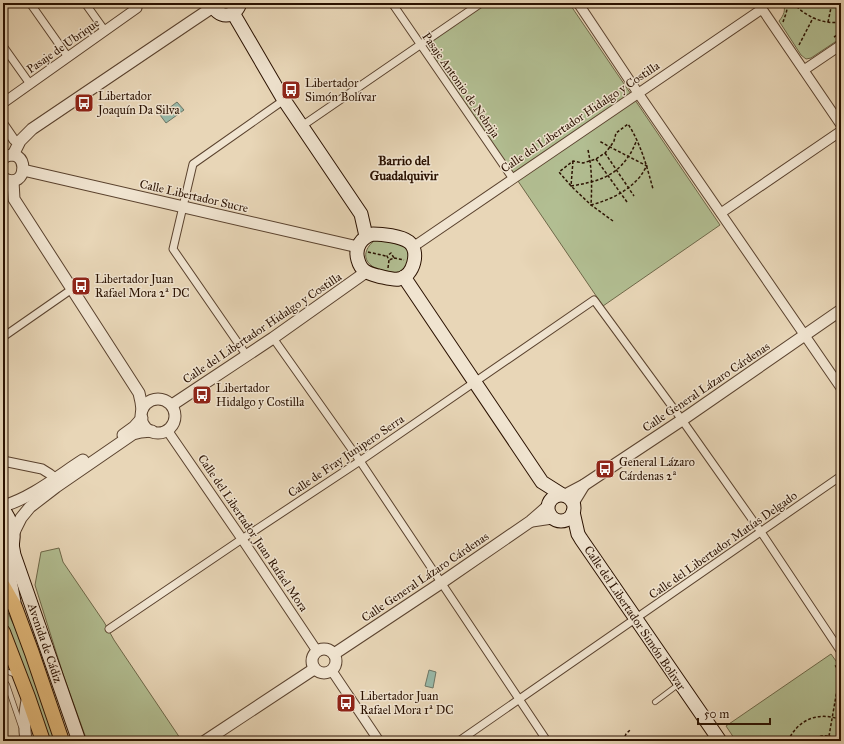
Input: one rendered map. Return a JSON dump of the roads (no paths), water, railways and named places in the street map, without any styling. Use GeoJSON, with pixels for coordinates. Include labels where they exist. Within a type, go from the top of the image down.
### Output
{"type":"FeatureCollection","features":[{"type":"Feature","properties":{"kind":"main road"},"geometry":{"type":"LineString","coordinates":[[213,5],[216,11],[224,15],[229,15],[237,8],[284,100],[361,214],[366,236]]}},
{"type":"Feature","properties":{"kind":"main road"},"geometry":{"type":"LineString","coordinates":[[373,234],[395,237],[408,241],[413,247],[415,256],[413,266],[409,273],[399,279],[393,279],[366,272],[360,266],[357,257],[362,249],[361,241],[366,236],[373,234]]}},
{"type":"Feature","properties":{"kind":"main road"},"geometry":{"type":"LineString","coordinates":[[404,277],[542,482],[568,501],[571,516],[568,519],[552,512]]}},
{"type":"Feature","properties":{"kind":"main road"},"geometry":{"type":"LineString","coordinates":[[544,484],[552,512]]}},
{"type":"Feature","properties":{"kind":"main road"},"geometry":{"type":"LineString","coordinates":[[552,512],[553,496],[568,501]]}},
{"type":"Feature","properties":{"kind":"main road","name":"Calle del Libertador Simón Bolivar"},"geometry":{"type":"LineString","coordinates":[[568,501],[578,534]]}},
{"type":"Feature","properties":{"kind":"main road","name":"Avenida de Cádiz"},"geometry":{"type":"LineString","coordinates":[[3,507],[12,526],[14,555],[79,741]]}},
{"type":"Feature","properties":{"kind":"main road","name":"Calle del Libertador Simón Bolivar"},"geometry":{"type":"LineString","coordinates":[[552,512],[578,534],[720,741]]}},
{"type":"Feature","properties":{"kind":"main road"},"geometry":{"type":"LineString","coordinates":[[5,559],[13,539]]}},
{"type":"Feature","properties":{"kind":"main road","name":"Avenida de Cádiz"},"geometry":{"type":"LineString","coordinates":[[5,559],[15,607]]}},
{"type":"Feature","properties":{"kind":"main road","name":"Avenida de Cádiz"},"geometry":{"type":"LineString","coordinates":[[3,586],[15,607],[61,738]]}},
{"type":"Feature","properties":{"kind":"main road"},"geometry":{"type":"LineString","coordinates":[[3,632],[43,741]]}},
{"type":"Feature","properties":{"kind":"street"},"geometry":{"type":"LineString","coordinates":[[30,3],[68,57]]}},
{"type":"Feature","properties":{"kind":"street"},"geometry":{"type":"LineString","coordinates":[[85,3],[105,31]]}},
{"type":"Feature","properties":{"kind":"street","name":"Pasaje Antonio de Nebrija"},"geometry":{"type":"LineString","coordinates":[[392,3],[512,179]]}},
{"type":"Feature","properties":{"kind":"street"},"geometry":{"type":"LineString","coordinates":[[302,126],[481,3]]}},
{"type":"Feature","properties":{"kind":"street"},"geometry":{"type":"LineString","coordinates":[[578,3],[638,93],[841,388]]}},
{"type":"Feature","properties":{"kind":"street"},"geometry":{"type":"LineString","coordinates":[[139,393],[146,398],[164,400],[172,405],[175,416],[171,427],[157,433],[145,426],[139,393],[14,199],[8,179],[20,177],[23,170],[22,162],[20,159],[8,156],[32,129],[213,5]]}},
{"type":"Feature","properties":{"kind":"street"},"geometry":{"type":"LineString","coordinates":[[760,6],[841,125]]}},
{"type":"Feature","properties":{"kind":"street","name":"Calle del Libertador Hidalgo y Costilla"},"geometry":{"type":"LineString","coordinates":[[413,247],[638,93],[760,6]]}},
{"type":"Feature","properties":{"kind":"street","name":"Pasaje de Ubrique"},"geometry":{"type":"LineString","coordinates":[[3,103],[137,8]]}},
{"type":"Feature","properties":{"kind":"street"},"geometry":{"type":"LineString","coordinates":[[804,70],[841,44]]}},
{"type":"Feature","properties":{"kind":"street"},"geometry":{"type":"LineString","coordinates":[[3,46],[30,84]]}},
{"type":"Feature","properties":{"kind":"street"},"geometry":{"type":"LineString","coordinates":[[246,356],[173,249],[193,164],[284,100]]}},
{"type":"Feature","properties":{"kind":"street"},"geometry":{"type":"LineString","coordinates":[[3,124],[14,140],[19,143]]}},
{"type":"Feature","properties":{"kind":"street"},"geometry":{"type":"LineString","coordinates":[[721,213],[841,131]]}},
{"type":"Feature","properties":{"kind":"street","name":"Calle Libertador Sucre"},"geometry":{"type":"LineString","coordinates":[[23,170],[362,249]]}},
{"type":"Feature","properties":{"kind":"street","name":"Calle del Libertador Hidalgo y Costilla"},"geometry":{"type":"LineString","coordinates":[[172,405],[273,338],[366,272]]}},
{"type":"Feature","properties":{"kind":"street"},"geometry":{"type":"LineString","coordinates":[[3,337],[72,289]]}},
{"type":"Feature","properties":{"kind":"street","name":"Calle de Fray Junipero Serra"},"geometry":{"type":"LineString","coordinates":[[109,629],[360,461],[594,300],[682,420]]}},
{"type":"Feature","properties":{"kind":"street","name":"Calle General Lázaro Cárdenas"},"geometry":{"type":"LineString","coordinates":[[568,501],[584,485],[682,420],[841,310]]}},
{"type":"Feature","properties":{"kind":"street"},"geometry":{"type":"LineString","coordinates":[[273,338],[360,461],[548,741]]}},
{"type":"Feature","properties":{"kind":"street"},"geometry":{"type":"LineString","coordinates":[[3,507],[32,493],[124,435],[134,427],[145,406],[154,399]]}},
{"type":"Feature","properties":{"kind":"street"},"geometry":{"type":"LineString","coordinates":[[682,420],[761,532],[841,652]]}},
{"type":"Feature","properties":{"kind":"street","name":"Calle del Libertador Juan Rafael Mora"},"geometry":{"type":"LineString","coordinates":[[167,430],[317,651]]}},
{"type":"Feature","properties":{"kind":"street"},"geometry":{"type":"LineString","coordinates":[[13,539],[21,518],[30,507],[56,487],[134,434],[152,431]]}},
{"type":"Feature","properties":{"kind":"street"},"geometry":{"type":"LineString","coordinates":[[3,461],[42,469],[55,478]]}},
{"type":"Feature","properties":{"kind":"street","name":"Calle del Libertador Matías Delgado"},"geometry":{"type":"LineString","coordinates":[[459,741],[841,476]]}},
{"type":"Feature","properties":{"kind":"street","name":"Calle General Lázaro Cárdenas"},"geometry":{"type":"LineString","coordinates":[[334,654],[531,521],[552,512]]}},
{"type":"Feature","properties":{"kind":"street"},"geometry":{"type":"LineString","coordinates":[[324,649],[331,651],[334,654],[337,661],[332,671],[328,673],[321,673],[312,666],[312,658],[317,651],[324,649]]}},
{"type":"Feature","properties":{"kind":"street"},"geometry":{"type":"LineString","coordinates":[[205,741],[314,669]]}},
{"type":"Feature","properties":{"kind":"street"},"geometry":{"type":"LineString","coordinates":[[332,671],[379,741]]}},
{"type":"Feature","properties":{"kind":"street"},"geometry":{"type":"LineString","coordinates":[[26,740],[25,719],[28,697]]}},
{"type":"Feature","properties":{"kind":"lane"},"geometry":{"type":"LineString","coordinates":[[3,670],[20,677]]}},
{"type":"Feature","properties":{"kind":"lane"},"geometry":{"type":"LineString","coordinates":[[3,679],[7,685],[26,740]]}},
{"type":"Feature","properties":{"kind":"lane"},"geometry":{"type":"LineString","coordinates":[[655,702],[680,683]]}},
{"type":"Feature","properties":{"kind":"place","name":"Libertador Simón Bolívar"},"geometry":{"type":"Point","coordinates":[291,90]}},
{"type":"Feature","properties":{"kind":"place","name":"Libertador Joaquín Da Silva"},"geometry":{"type":"Point","coordinates":[84,103]}},
{"type":"Feature","properties":{"kind":"place","name":"Libertador Juan Rafael Mora 2ª DC"},"geometry":{"type":"Point","coordinates":[81,286]}},
{"type":"Feature","properties":{"kind":"place","name":"Libertador Hidalgo y Costilla"},"geometry":{"type":"Point","coordinates":[202,395]}},
{"type":"Feature","properties":{"kind":"place","name":"General Lázaro Cárdenas 2ª"},"geometry":{"type":"Point","coordinates":[605,469]}},
{"type":"Feature","properties":{"kind":"place","name":"Libertador Juan Rafael Mora 1ª DC"},"geometry":{"type":"Point","coordinates":[346,703]}},
{"type":"Feature","properties":{"kind":"district","name":"Barrio del Guadalquivir"},"geometry":{"type":"Point","coordinates":[404,168]}}]}
